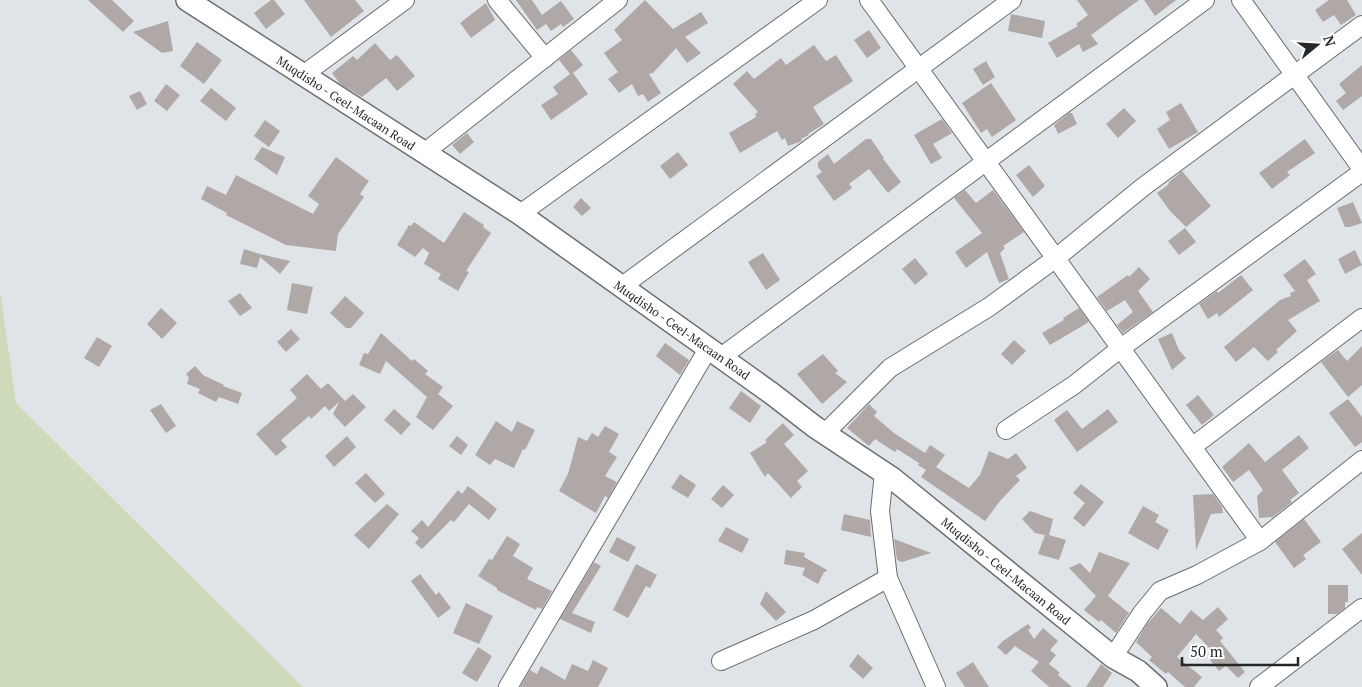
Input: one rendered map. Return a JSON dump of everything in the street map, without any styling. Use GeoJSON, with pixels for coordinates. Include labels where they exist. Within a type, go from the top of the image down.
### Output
{"type":"FeatureCollection","features":[{"type":"Feature","properties":{"kind":"street"},"geometry":{"type":"LineString","coordinates":[[303,75],[405,0]]}},
{"type":"Feature","properties":{"kind":"street"},"geometry":{"type":"LineString","coordinates":[[497,0],[545,58]]}},
{"type":"Feature","properties":{"kind":"street"},"geometry":{"type":"LineString","coordinates":[[424,153],[618,0]]}},
{"type":"Feature","properties":{"kind":"street"},"geometry":{"type":"LineString","coordinates":[[520,214],[818,0]]}},
{"type":"Feature","properties":{"kind":"street"},"geometry":{"type":"LineString","coordinates":[[870,0],[1260,541]]}},
{"type":"Feature","properties":{"kind":"street"},"geometry":{"type":"LineString","coordinates":[[622,287],[1012,0]]}},
{"type":"Feature","properties":{"kind":"street"},"geometry":{"type":"LineString","coordinates":[[508,687],[714,353],[986,162],[1205,0]]}},
{"type":"Feature","properties":{"kind":"street"},"geometry":{"type":"LineString","coordinates":[[1006,430],[1074,386],[1121,348],[1362,171],[1241,0]]}},
{"type":"Feature","properties":{"kind":"street","name":"Muqdisho - Ceel-Macaan Road"},"geometry":{"type":"LineString","coordinates":[[192,1],[303,75],[520,214],[825,433],[884,473],[1113,657],[1138,671],[1156,687]]}},
{"type":"Feature","properties":{"kind":"street"},"geometry":{"type":"LineString","coordinates":[[825,433],[890,368],[989,307],[1056,258],[1143,187],[1362,25]]}},
{"type":"Feature","properties":{"kind":"street"},"geometry":{"type":"LineString","coordinates":[[1192,447],[1362,318]]}},
{"type":"Feature","properties":{"kind":"street"},"geometry":{"type":"LineString","coordinates":[[1113,657],[1142,613],[1160,591],[1260,541],[1362,460]]}},
{"type":"Feature","properties":{"kind":"street"},"geometry":{"type":"LineString","coordinates":[[884,473],[880,511],[888,578],[936,687]]}},
{"type":"Feature","properties":{"kind":"street"},"geometry":{"type":"LineString","coordinates":[[721,661],[814,620],[888,578]]}},
{"type":"Feature","properties":{"kind":"street"},"geometry":{"type":"LineString","coordinates":[[1258,687],[1362,608]]}},
{"type":"Feature","properties":{"kind":"green space"},"geometry":{"type":"Polygon","coordinates":[[[0,291],[16,403],[303,687],[0,687],[0,291]]]}},
{"type":"Feature","properties":{"kind":"building"},"geometry":{"type":"Polygon","coordinates":[[[88,0],[112,0],[134,21],[123,32],[88,0]]]}},
{"type":"Feature","properties":{"kind":"building"},"geometry":{"type":"Polygon","coordinates":[[[271,0],[274,0],[285,14],[266,29],[254,13],[271,0]]]}},
{"type":"Feature","properties":{"kind":"building"},"geometry":{"type":"Polygon","coordinates":[[[304,0],[355,0],[364,11],[331,37],[304,0]]]}},
{"type":"Feature","properties":{"kind":"building"},"geometry":{"type":"Polygon","coordinates":[[[516,0],[532,0],[542,15],[561,1],[574,19],[563,27],[561,24],[551,31],[546,24],[537,30],[516,0]]]}},
{"type":"Feature","properties":{"kind":"building"},"geometry":{"type":"Polygon","coordinates":[[[645,0],[673,29],[701,12],[708,23],[685,37],[701,53],[687,63],[676,48],[653,73],[649,74],[661,93],[648,102],[643,94],[638,96],[632,84],[619,93],[608,79],[618,72],[604,53],[622,40],[614,30],[645,0]]]}},
{"type":"Feature","properties":{"kind":"building"},"geometry":{"type":"Polygon","coordinates":[[[1077,0],[1139,0],[1091,35],[1098,44],[1083,52],[1079,44],[1057,58],[1048,43],[1078,26],[1076,24],[1088,15],[1077,0]]]}},
{"type":"Feature","properties":{"kind":"building"},"geometry":{"type":"Polygon","coordinates":[[[1144,0],[1176,0],[1155,16],[1144,0]]]}},
{"type":"Feature","properties":{"kind":"building"},"geometry":{"type":"Polygon","coordinates":[[[1329,0],[1347,0],[1356,15],[1341,25],[1334,15],[1323,22],[1315,10],[1329,0]]]}},
{"type":"Feature","properties":{"kind":"building"},"geometry":{"type":"Polygon","coordinates":[[[486,3],[495,20],[471,38],[460,23],[486,3]]]}},
{"type":"Feature","properties":{"kind":"building"},"geometry":{"type":"Polygon","coordinates":[[[1011,14],[1045,21],[1042,38],[1008,31],[1011,14]]]}},
{"type":"Feature","properties":{"kind":"building"},"geometry":{"type":"Polygon","coordinates":[[[168,21],[173,51],[162,53],[133,32],[168,21]]]}},
{"type":"Feature","properties":{"kind":"building"},"geometry":{"type":"Polygon","coordinates":[[[869,30],[881,48],[867,58],[854,40],[869,30]]]}},
{"type":"Feature","properties":{"kind":"building"},"geometry":{"type":"Polygon","coordinates":[[[197,42],[222,60],[204,84],[180,66],[197,42]]]}},
{"type":"Feature","properties":{"kind":"building"},"geometry":{"type":"Polygon","coordinates":[[[375,43],[390,60],[397,55],[415,76],[397,91],[386,78],[362,97],[340,84],[332,73],[353,56],[357,60],[375,43]]]}},
{"type":"Feature","properties":{"kind":"building"},"geometry":{"type":"Polygon","coordinates":[[[814,45],[826,61],[836,55],[853,81],[813,107],[824,124],[801,139],[802,141],[788,146],[785,138],[782,140],[777,131],[740,153],[729,133],[756,117],[755,114],[758,112],[733,84],[747,71],[754,79],[781,58],[786,65],[814,45]]]}},
{"type":"Feature","properties":{"kind":"building"},"geometry":{"type":"Polygon","coordinates":[[[571,50],[583,65],[573,73],[588,94],[551,120],[541,105],[558,94],[553,87],[570,74],[559,60],[571,50]]]}},
{"type":"Feature","properties":{"kind":"building"},"geometry":{"type":"Polygon","coordinates":[[[986,61],[995,77],[983,85],[973,69],[986,61]]]}},
{"type":"Feature","properties":{"kind":"building"},"geometry":{"type":"Polygon","coordinates":[[[1362,65],[1362,96],[1343,110],[1336,101],[1346,93],[1339,84],[1362,65]]]}},
{"type":"Feature","properties":{"kind":"building"},"geometry":{"type":"Polygon","coordinates":[[[991,83],[1016,120],[992,137],[987,129],[981,133],[962,103],[991,83]]]}},
{"type":"Feature","properties":{"kind":"building"},"geometry":{"type":"Polygon","coordinates":[[[166,84],[180,95],[167,111],[154,101],[166,84]]]}},
{"type":"Feature","properties":{"kind":"building"},"geometry":{"type":"Polygon","coordinates":[[[211,88],[236,108],[226,121],[200,101],[211,88]]]}},
{"type":"Feature","properties":{"kind":"building"},"geometry":{"type":"Polygon","coordinates":[[[140,91],[147,104],[137,110],[129,96],[140,91]]]}},
{"type":"Feature","properties":{"kind":"building"},"geometry":{"type":"Polygon","coordinates":[[[1181,103],[1198,132],[1169,149],[1157,129],[1170,120],[1166,112],[1181,103]]]}},
{"type":"Feature","properties":{"kind":"building"},"geometry":{"type":"Polygon","coordinates":[[[1124,108],[1136,121],[1118,138],[1106,124],[1124,108]]]}},
{"type":"Feature","properties":{"kind":"building"},"geometry":{"type":"Polygon","coordinates":[[[1069,113],[1072,113],[1077,124],[1058,134],[1054,125],[1069,113]]]}},
{"type":"Feature","properties":{"kind":"building"},"geometry":{"type":"Polygon","coordinates":[[[942,119],[952,133],[933,144],[942,158],[931,164],[914,135],[942,119]]]}},
{"type":"Feature","properties":{"kind":"building"},"geometry":{"type":"Polygon","coordinates":[[[265,120],[280,131],[269,147],[254,136],[265,120]]]}},
{"type":"Feature","properties":{"kind":"building"},"geometry":{"type":"Polygon","coordinates":[[[467,133],[474,142],[460,154],[452,145],[467,133]]]}},
{"type":"Feature","properties":{"kind":"building"},"geometry":{"type":"Polygon","coordinates":[[[866,139],[871,139],[883,159],[901,182],[888,193],[869,169],[849,184],[852,188],[834,201],[816,176],[822,172],[818,167],[818,162],[828,154],[834,164],[866,139]]]}},
{"type":"Feature","properties":{"kind":"building"},"geometry":{"type":"Polygon","coordinates":[[[1305,139],[1315,153],[1287,172],[1290,175],[1272,189],[1259,173],[1305,139]]]}},
{"type":"Feature","properties":{"kind":"building"},"geometry":{"type":"Polygon","coordinates":[[[262,147],[285,157],[277,175],[254,159],[262,147]]]}},
{"type":"Feature","properties":{"kind":"building"},"geometry":{"type":"Polygon","coordinates":[[[678,152],[688,165],[670,179],[660,166],[678,152]]]}},
{"type":"Feature","properties":{"kind":"building"},"geometry":{"type":"Polygon","coordinates":[[[336,157],[369,181],[360,194],[364,197],[338,234],[336,251],[286,245],[226,215],[227,213],[201,199],[207,186],[226,195],[236,175],[313,214],[319,204],[308,196],[336,157]]]}},
{"type":"Feature","properties":{"kind":"building"},"geometry":{"type":"Polygon","coordinates":[[[1029,165],[1045,186],[1033,197],[1016,175],[1029,165]]]}},
{"type":"Feature","properties":{"kind":"building"},"geometry":{"type":"Polygon","coordinates":[[[1182,171],[1211,206],[1186,227],[1170,211],[1157,193],[1182,171]]]}},
{"type":"Feature","properties":{"kind":"building"},"geometry":{"type":"Polygon","coordinates":[[[965,190],[976,203],[993,190],[1024,232],[1003,246],[1005,248],[1000,253],[1009,279],[999,283],[987,252],[966,268],[955,252],[982,233],[954,198],[965,190]]]}},
{"type":"Feature","properties":{"kind":"building"},"geometry":{"type":"Polygon","coordinates":[[[581,198],[591,208],[582,216],[573,207],[581,198]]]}},
{"type":"Feature","properties":{"kind":"building"},"geometry":{"type":"Polygon","coordinates":[[[1353,202],[1362,223],[1345,227],[1337,208],[1353,202]]]}},
{"type":"Feature","properties":{"kind":"building"},"geometry":{"type":"Polygon","coordinates":[[[464,212],[484,225],[483,227],[491,233],[466,271],[469,272],[458,291],[438,279],[441,274],[424,264],[429,253],[423,248],[415,257],[397,245],[409,225],[411,226],[414,222],[444,243],[464,212]]]}},
{"type":"Feature","properties":{"kind":"building"},"geometry":{"type":"Polygon","coordinates":[[[1185,228],[1196,242],[1179,255],[1168,241],[1185,228]]]}},
{"type":"Feature","properties":{"kind":"building"},"geometry":{"type":"Polygon","coordinates":[[[244,249],[290,261],[280,274],[260,257],[257,268],[240,264],[244,249]]]}},
{"type":"Feature","properties":{"kind":"building"},"geometry":{"type":"Polygon","coordinates":[[[1355,250],[1362,265],[1345,274],[1338,259],[1355,250]]]}},
{"type":"Feature","properties":{"kind":"building"},"geometry":{"type":"Polygon","coordinates":[[[763,253],[780,280],[766,290],[748,262],[763,253]]]}},
{"type":"Feature","properties":{"kind":"building"},"geometry":{"type":"Polygon","coordinates":[[[915,258],[928,274],[915,285],[902,269],[915,258]]]}},
{"type":"Feature","properties":{"kind":"building"},"geometry":{"type":"Polygon","coordinates":[[[1305,259],[1316,274],[1307,280],[1320,301],[1288,320],[1297,331],[1276,350],[1278,352],[1268,361],[1254,347],[1236,362],[1224,347],[1280,300],[1291,296],[1290,293],[1295,291],[1283,275],[1305,259]]]}},
{"type":"Feature","properties":{"kind":"building"},"geometry":{"type":"Polygon","coordinates":[[[1139,267],[1150,279],[1138,291],[1153,312],[1123,333],[1117,325],[1133,312],[1125,300],[1107,311],[1097,297],[1128,275],[1129,277],[1139,267]]]}},
{"type":"Feature","properties":{"kind":"building"},"geometry":{"type":"Polygon","coordinates":[[[1241,275],[1253,290],[1219,317],[1217,313],[1208,319],[1199,304],[1217,291],[1218,293],[1241,275]]]}},
{"type":"Feature","properties":{"kind":"building"},"geometry":{"type":"Polygon","coordinates":[[[292,283],[313,287],[307,314],[287,310],[292,283]]]}},
{"type":"Feature","properties":{"kind":"building"},"geometry":{"type":"Polygon","coordinates":[[[240,293],[252,308],[240,316],[228,301],[240,293]]]}},
{"type":"Feature","properties":{"kind":"building"},"geometry":{"type":"Polygon","coordinates":[[[345,296],[364,313],[351,328],[346,328],[330,313],[345,296]]]}},
{"type":"Feature","properties":{"kind":"building"},"geometry":{"type":"Polygon","coordinates":[[[161,308],[177,323],[162,339],[147,324],[161,308]]]}},
{"type":"Feature","properties":{"kind":"building"},"geometry":{"type":"Polygon","coordinates":[[[1079,308],[1089,322],[1050,345],[1042,333],[1064,320],[1063,318],[1079,308]]]}},
{"type":"Feature","properties":{"kind":"building"},"geometry":{"type":"Polygon","coordinates":[[[291,329],[300,339],[286,352],[277,342],[291,329]]]}},
{"type":"Feature","properties":{"kind":"building"},"geometry":{"type":"Polygon","coordinates":[[[381,333],[412,361],[414,359],[428,371],[425,374],[443,387],[438,394],[453,406],[433,430],[416,417],[427,397],[386,361],[380,374],[359,365],[364,353],[368,354],[381,333]]]}},
{"type":"Feature","properties":{"kind":"building"},"geometry":{"type":"Polygon","coordinates":[[[1172,333],[1179,350],[1186,358],[1172,370],[1158,339],[1172,333]]]}},
{"type":"Feature","properties":{"kind":"building"},"geometry":{"type":"Polygon","coordinates":[[[97,337],[112,346],[99,367],[84,358],[97,337]]]}},
{"type":"Feature","properties":{"kind":"building"},"geometry":{"type":"Polygon","coordinates":[[[1014,340],[1026,351],[1012,365],[1001,354],[1014,340]]]}},
{"type":"Feature","properties":{"kind":"building"},"geometry":{"type":"Polygon","coordinates":[[[665,343],[689,360],[680,375],[656,356],[665,343]]]}},
{"type":"Feature","properties":{"kind":"building"},"geometry":{"type":"Polygon","coordinates":[[[1362,346],[1362,385],[1348,397],[1321,362],[1338,350],[1347,361],[1362,346]]]}},
{"type":"Feature","properties":{"kind":"building"},"geometry":{"type":"Polygon","coordinates":[[[823,354],[838,371],[835,373],[847,382],[822,404],[797,374],[823,354]]]}},
{"type":"Feature","properties":{"kind":"building"},"geometry":{"type":"Polygon","coordinates":[[[195,366],[203,375],[223,386],[242,393],[238,404],[219,397],[216,402],[198,393],[200,389],[187,384],[189,378],[186,374],[195,366]]]}},
{"type":"Feature","properties":{"kind":"building"},"geometry":{"type":"Polygon","coordinates":[[[307,374],[321,389],[328,383],[345,401],[353,394],[366,407],[345,427],[333,414],[339,402],[329,411],[325,406],[311,419],[309,416],[281,440],[287,447],[276,456],[256,434],[297,398],[290,390],[307,374]]]}},
{"type":"Feature","properties":{"kind":"building"},"geometry":{"type":"Polygon","coordinates":[[[741,391],[761,406],[750,423],[729,408],[741,391]]]}},
{"type":"Feature","properties":{"kind":"building"},"geometry":{"type":"Polygon","coordinates":[[[1198,395],[1214,415],[1202,425],[1186,405],[1198,395]]]}},
{"type":"Feature","properties":{"kind":"building"},"geometry":{"type":"Polygon","coordinates":[[[1348,399],[1362,417],[1362,442],[1355,447],[1329,413],[1348,399]]]}},
{"type":"Feature","properties":{"kind":"building"},"geometry":{"type":"Polygon","coordinates":[[[161,404],[176,426],[166,433],[150,410],[161,404]]]}},
{"type":"Feature","properties":{"kind":"building"},"geometry":{"type":"Polygon","coordinates":[[[869,404],[877,412],[874,416],[894,433],[925,453],[930,445],[945,455],[936,467],[969,488],[980,475],[989,451],[1008,459],[1016,453],[1027,468],[1016,476],[1020,480],[1000,501],[985,521],[921,477],[926,470],[918,465],[919,463],[897,449],[895,452],[875,439],[869,446],[847,428],[869,404]]]}},
{"type":"Feature","properties":{"kind":"building"},"geometry":{"type":"Polygon","coordinates":[[[394,409],[411,424],[401,435],[384,420],[394,409]]]}},
{"type":"Feature","properties":{"kind":"building"},"geometry":{"type":"Polygon","coordinates":[[[1108,409],[1118,422],[1077,452],[1054,420],[1067,410],[1082,429],[1108,409]]]}},
{"type":"Feature","properties":{"kind":"building"},"geometry":{"type":"Polygon","coordinates":[[[496,421],[512,432],[517,421],[535,430],[514,468],[495,459],[490,465],[475,455],[496,421]]]}},
{"type":"Feature","properties":{"kind":"building"},"geometry":{"type":"Polygon","coordinates":[[[783,423],[794,435],[784,444],[808,471],[797,481],[802,487],[791,498],[768,473],[765,477],[750,453],[767,442],[765,440],[783,423]]]}},
{"type":"Feature","properties":{"kind":"building"},"geometry":{"type":"Polygon","coordinates":[[[605,426],[619,434],[609,452],[617,457],[605,476],[617,482],[608,498],[605,496],[596,513],[559,491],[568,474],[578,437],[587,441],[592,433],[598,437],[605,426]]]}},
{"type":"Feature","properties":{"kind":"building"},"geometry":{"type":"Polygon","coordinates":[[[1299,435],[1309,448],[1282,470],[1299,493],[1290,500],[1292,502],[1273,517],[1259,518],[1257,496],[1263,490],[1249,470],[1233,482],[1222,467],[1249,443],[1265,462],[1299,435]]]}},
{"type":"Feature","properties":{"kind":"building"},"geometry":{"type":"Polygon","coordinates":[[[347,436],[356,447],[334,467],[325,456],[347,436]]]}},
{"type":"Feature","properties":{"kind":"building"},"geometry":{"type":"Polygon","coordinates":[[[457,436],[468,445],[461,455],[449,446],[457,436]]]}},
{"type":"Feature","properties":{"kind":"building"},"geometry":{"type":"Polygon","coordinates":[[[366,473],[385,494],[375,503],[355,483],[366,473]]]}},
{"type":"Feature","properties":{"kind":"building"},"geometry":{"type":"Polygon","coordinates":[[[680,474],[696,485],[688,498],[671,488],[680,474]]]}},
{"type":"Feature","properties":{"kind":"building"},"geometry":{"type":"Polygon","coordinates":[[[1081,484],[1104,502],[1084,527],[1073,518],[1085,503],[1073,493],[1081,484]]]}},
{"type":"Feature","properties":{"kind":"building"},"geometry":{"type":"Polygon","coordinates":[[[723,485],[734,495],[722,508],[711,499],[723,485]]]}},
{"type":"Feature","properties":{"kind":"building"},"geometry":{"type":"Polygon","coordinates":[[[468,486],[497,509],[489,520],[469,504],[454,522],[451,520],[422,549],[415,543],[419,538],[411,531],[422,520],[428,527],[458,490],[462,494],[468,486]]]}},
{"type":"Feature","properties":{"kind":"building"},"geometry":{"type":"Polygon","coordinates":[[[1213,494],[1222,507],[1223,513],[1211,514],[1196,550],[1193,495],[1213,494]]]}},
{"type":"Feature","properties":{"kind":"building"},"geometry":{"type":"Polygon","coordinates":[[[387,504],[399,514],[369,549],[354,535],[387,504]]]}},
{"type":"Feature","properties":{"kind":"building"},"geometry":{"type":"Polygon","coordinates":[[[1143,506],[1159,515],[1155,522],[1169,530],[1158,550],[1128,533],[1143,506]]]}},
{"type":"Feature","properties":{"kind":"building"},"geometry":{"type":"Polygon","coordinates":[[[1030,511],[1053,519],[1049,535],[1066,540],[1059,560],[1038,554],[1045,535],[1035,533],[1022,519],[1030,511]]]}},
{"type":"Feature","properties":{"kind":"building"},"geometry":{"type":"Polygon","coordinates":[[[844,514],[870,520],[871,537],[841,530],[844,514]]]}},
{"type":"Feature","properties":{"kind":"building"},"geometry":{"type":"Polygon","coordinates":[[[1304,519],[1321,542],[1303,555],[1306,559],[1294,568],[1275,542],[1304,519]]]}},
{"type":"Feature","properties":{"kind":"building"},"geometry":{"type":"Polygon","coordinates":[[[726,527],[749,539],[742,553],[718,541],[726,527]]]}},
{"type":"Feature","properties":{"kind":"building"},"geometry":{"type":"Polygon","coordinates":[[[1362,533],[1362,575],[1342,549],[1362,533]]]}},
{"type":"Feature","properties":{"kind":"building"},"geometry":{"type":"Polygon","coordinates":[[[507,536],[520,544],[513,556],[533,568],[527,579],[552,591],[542,609],[537,607],[536,610],[497,590],[497,588],[478,576],[489,559],[492,560],[507,536]]]}},
{"type":"Feature","properties":{"kind":"building"},"geometry":{"type":"Polygon","coordinates":[[[617,537],[636,547],[628,562],[609,552],[617,537]]]}},
{"type":"Feature","properties":{"kind":"building"},"geometry":{"type":"Polygon","coordinates":[[[894,539],[931,553],[902,562],[897,560],[894,539]]]}},
{"type":"Feature","properties":{"kind":"building"},"geometry":{"type":"Polygon","coordinates":[[[786,550],[805,553],[804,557],[827,570],[818,584],[802,575],[805,568],[784,564],[786,550]]]}},
{"type":"Feature","properties":{"kind":"building"},"geometry":{"type":"Polygon","coordinates":[[[1099,552],[1130,563],[1108,596],[1129,613],[1116,633],[1101,620],[1099,622],[1084,610],[1096,596],[1069,568],[1080,563],[1090,573],[1099,552]]]}},
{"type":"Feature","properties":{"kind":"building"},"geometry":{"type":"Polygon","coordinates":[[[594,562],[601,566],[572,613],[595,622],[591,633],[560,619],[594,562]]]}},
{"type":"Feature","properties":{"kind":"building"},"geometry":{"type":"Polygon","coordinates":[[[636,564],[657,575],[650,588],[646,586],[628,618],[613,610],[636,564]]]}},
{"type":"Feature","properties":{"kind":"building"},"geometry":{"type":"Polygon","coordinates":[[[420,574],[436,595],[439,592],[451,608],[438,618],[411,581],[420,574]]]}},
{"type":"Feature","properties":{"kind":"building"},"geometry":{"type":"Polygon","coordinates":[[[1328,585],[1348,585],[1348,602],[1345,602],[1345,608],[1337,614],[1328,614],[1328,585]]]}},
{"type":"Feature","properties":{"kind":"building"},"geometry":{"type":"Polygon","coordinates":[[[766,591],[786,612],[776,621],[760,604],[766,591]]]}},
{"type":"Feature","properties":{"kind":"building"},"geometry":{"type":"Polygon","coordinates":[[[466,603],[493,616],[479,644],[453,633],[466,603]]]}},
{"type":"Feature","properties":{"kind":"building"},"geometry":{"type":"Polygon","coordinates":[[[1218,607],[1228,619],[1216,630],[1223,638],[1220,641],[1245,672],[1238,678],[1226,666],[1219,671],[1210,660],[1216,655],[1196,634],[1177,657],[1202,677],[1194,687],[1185,687],[1168,672],[1166,674],[1149,660],[1152,657],[1136,642],[1147,624],[1161,608],[1180,624],[1191,610],[1203,620],[1218,607]]]}},
{"type":"Feature","properties":{"kind":"building"},"geometry":{"type":"Polygon","coordinates":[[[1028,624],[1031,628],[1028,630],[1034,639],[1043,628],[1058,641],[1050,650],[1056,655],[1049,664],[1072,687],[1049,687],[1031,671],[1039,662],[1015,646],[1006,655],[997,647],[1028,624]]]}},
{"type":"Feature","properties":{"kind":"building"},"geometry":{"type":"Polygon","coordinates":[[[478,647],[492,656],[477,682],[462,673],[478,647]]]}},
{"type":"Feature","properties":{"kind":"building"},"geometry":{"type":"Polygon","coordinates":[[[858,654],[873,668],[863,679],[849,666],[858,654]]]}},
{"type":"Feature","properties":{"kind":"building"},"geometry":{"type":"Polygon","coordinates":[[[593,660],[608,668],[598,687],[520,687],[530,670],[537,674],[541,666],[565,680],[572,664],[588,671],[593,660]]]}},
{"type":"Feature","properties":{"kind":"building"},"geometry":{"type":"Polygon","coordinates":[[[973,662],[989,687],[965,687],[956,673],[973,662]]]}},
{"type":"Feature","properties":{"kind":"building"},"geometry":{"type":"Polygon","coordinates":[[[1101,664],[1112,673],[1103,687],[1086,687],[1101,664]]]}}]}
